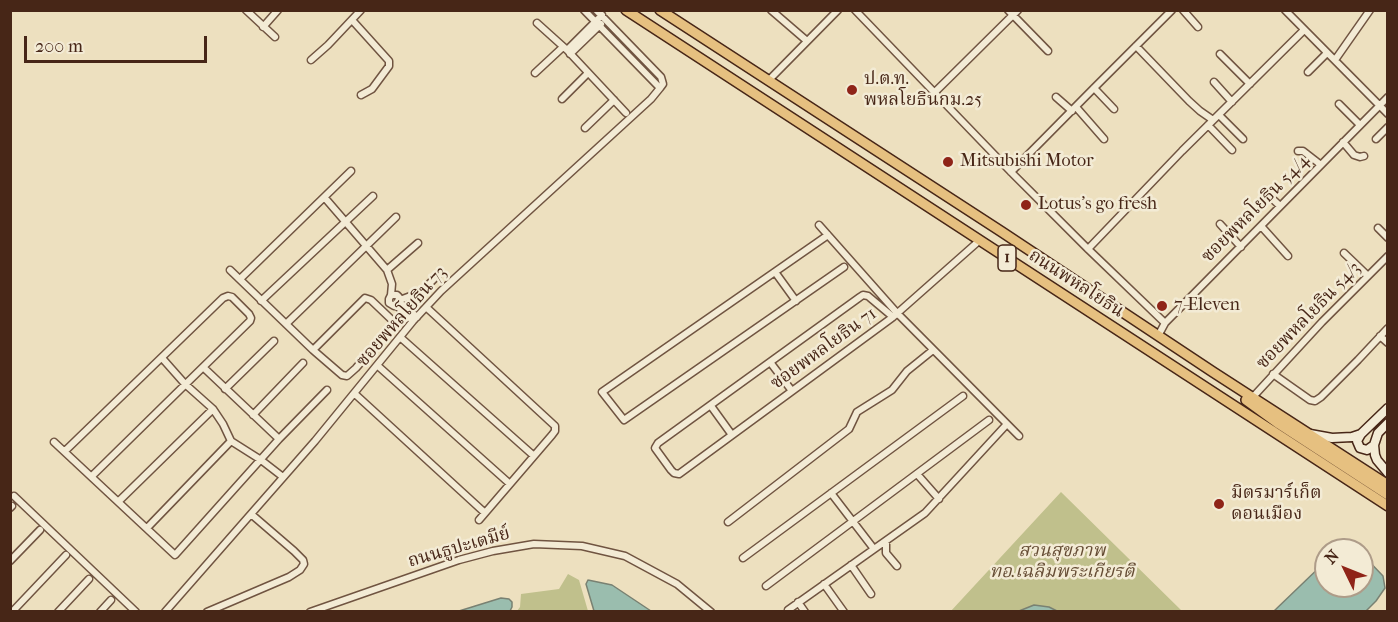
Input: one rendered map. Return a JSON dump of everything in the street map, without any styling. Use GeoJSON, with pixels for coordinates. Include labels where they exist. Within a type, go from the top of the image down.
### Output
{"type":"FeatureCollection","features":[{"type":"Feature","properties":{"kind":"main road","name":"ถนนพหลโยธิน"},"geometry":{"type":"LineString","coordinates":[[626,10],[1388,506]]}},
{"type":"Feature","properties":{"kind":"main road","name":"ถนนพหลโยธิน"},"geometry":{"type":"LineString","coordinates":[[660,10],[1388,485]]}},
{"type":"Feature","properties":{"kind":"main road"},"geometry":{"type":"LineString","coordinates":[[742,87],[751,81],[753,75],[750,69]]}},
{"type":"Feature","properties":{"kind":"main road"},"geometry":{"type":"LineString","coordinates":[[1147,349],[1158,336]]}},
{"type":"Feature","properties":{"kind":"main road"},"geometry":{"type":"LineString","coordinates":[[1228,381],[1250,404],[1388,495]]}},
{"type":"Feature","properties":{"kind":"main road"},"geometry":{"type":"LineString","coordinates":[[1374,445],[1367,450],[1360,448],[1357,441],[1361,434],[1388,408]]}},
{"type":"Feature","properties":{"kind":"main road"},"geometry":{"type":"LineString","coordinates":[[1388,423],[1378,433],[1374,445],[1374,455],[1388,473]]}},
{"type":"Feature","properties":{"kind":"main road"},"geometry":{"type":"LineString","coordinates":[[1310,434],[1341,439],[1361,434]]}},
{"type":"Feature","properties":{"kind":"street"},"geometry":{"type":"LineString","coordinates":[[246,10],[275,37]]}},
{"type":"Feature","properties":{"kind":"street"},"geometry":{"type":"LineString","coordinates":[[263,27],[278,10]]}},
{"type":"Feature","properties":{"kind":"street"},"geometry":{"type":"LineString","coordinates":[[310,60],[328,45],[361,10]]}},
{"type":"Feature","properties":{"kind":"street"},"geometry":{"type":"LineString","coordinates":[[535,73],[566,51],[597,24],[601,15],[661,77],[663,84],[660,88],[597,24],[584,10]]}},
{"type":"Feature","properties":{"kind":"street"},"geometry":{"type":"LineString","coordinates":[[771,10],[807,41]]}},
{"type":"Feature","properties":{"kind":"street"},"geometry":{"type":"LineString","coordinates":[[768,81],[838,10]]}},
{"type":"Feature","properties":{"kind":"street"},"geometry":{"type":"LineString","coordinates":[[855,10],[1011,172],[1165,323]]}},
{"type":"Feature","properties":{"kind":"street"},"geometry":{"type":"LineString","coordinates":[[1011,172],[1172,10]]}},
{"type":"Feature","properties":{"kind":"street"},"geometry":{"type":"LineString","coordinates":[[1183,10],[1198,27]]}},
{"type":"Feature","properties":{"kind":"street"},"geometry":{"type":"LineString","coordinates":[[1285,10],[1388,114]]}},
{"type":"Feature","properties":{"kind":"street"},"geometry":{"type":"LineString","coordinates":[[1335,60],[1370,10]]}},
{"type":"Feature","properties":{"kind":"street"},"geometry":{"type":"LineString","coordinates":[[934,93],[1013,12],[1048,51]]}},
{"type":"Feature","properties":{"kind":"street"},"geometry":{"type":"LineString","coordinates":[[352,20],[389,61],[389,66],[372,89],[361,95]]}},
{"type":"Feature","properties":{"kind":"street"},"geometry":{"type":"LineString","coordinates":[[537,24],[626,112]]}},
{"type":"Feature","properties":{"kind":"street"},"geometry":{"type":"LineString","coordinates":[[1088,249],[1304,30]]}},
{"type":"Feature","properties":{"kind":"street"},"geometry":{"type":"LineString","coordinates":[[1136,46],[1200,111],[1243,139]]}},
{"type":"Feature","properties":{"kind":"street"},"geometry":{"type":"LineString","coordinates":[[1308,72],[1327,53]]}},
{"type":"Feature","properties":{"kind":"street"},"geometry":{"type":"LineString","coordinates":[[1220,54],[1250,84]]}},
{"type":"Feature","properties":{"kind":"street"},"geometry":{"type":"LineString","coordinates":[[562,99],[588,73]]}},
{"type":"Feature","properties":{"kind":"street"},"geometry":{"type":"LineString","coordinates":[[1214,82],[1232,102]]}},
{"type":"Feature","properties":{"kind":"street","name":"ซอยพหลโยธิน 73"},"geometry":{"type":"LineString","coordinates":[[165,612],[315,441],[415,319],[441,291],[660,88]]}},
{"type":"Feature","properties":{"kind":"street"},"geometry":{"type":"LineString","coordinates":[[1094,88],[1114,109]]}},
{"type":"Feature","properties":{"kind":"street"},"geometry":{"type":"LineString","coordinates":[[1056,97],[1074,109],[1104,139]]}},
{"type":"Feature","properties":{"kind":"street","name":"ซอยพหลโยธิน 54/4"},"geometry":{"type":"LineString","coordinates":[[1158,336],[1165,323],[1388,98]]}},
{"type":"Feature","properties":{"kind":"street"},"geometry":{"type":"LineString","coordinates":[[585,128],[614,100]]}},
{"type":"Feature","properties":{"kind":"street"},"geometry":{"type":"LineString","coordinates":[[1339,104],[1360,125]]}},
{"type":"Feature","properties":{"kind":"street"},"geometry":{"type":"LineString","coordinates":[[1213,120],[1232,150]]}},
{"type":"Feature","properties":{"kind":"street"},"geometry":{"type":"LineString","coordinates":[[1376,139],[1388,127]]}},
{"type":"Feature","properties":{"kind":"street"},"geometry":{"type":"LineString","coordinates":[[1343,142],[1354,155],[1364,156]]}},
{"type":"Feature","properties":{"kind":"street"},"geometry":{"type":"LineString","coordinates":[[1298,151],[1303,151],[1321,165]]}},
{"type":"Feature","properties":{"kind":"street"},"geometry":{"type":"LineString","coordinates":[[240,279],[351,171]]}},
{"type":"Feature","properties":{"kind":"street"},"geometry":{"type":"LineString","coordinates":[[1264,191],[1280,206]]}},
{"type":"Feature","properties":{"kind":"street"},"geometry":{"type":"LineString","coordinates":[[261,301],[373,196]]}},
{"type":"Feature","properties":{"kind":"street"},"geometry":{"type":"LineString","coordinates":[[325,198],[387,270],[395,301],[415,319]]}},
{"type":"Feature","properties":{"kind":"street"},"geometry":{"type":"LineString","coordinates":[[286,324],[396,217]]}},
{"type":"Feature","properties":{"kind":"street"},"geometry":{"type":"LineString","coordinates":[[1220,224],[1240,247]]}},
{"type":"Feature","properties":{"kind":"street"},"geometry":{"type":"LineString","coordinates":[[819,225],[895,315],[1019,436]]}},
{"type":"Feature","properties":{"kind":"street"},"geometry":{"type":"LineString","coordinates":[[1261,226],[1288,256]]}},
{"type":"Feature","properties":{"kind":"street"},"geometry":{"type":"LineString","coordinates":[[1378,228],[1388,238]]}},
{"type":"Feature","properties":{"kind":"street"},"geometry":{"type":"LineString","coordinates":[[828,235],[602,392],[624,420],[844,267]]}},
{"type":"Feature","properties":{"kind":"street","name":"ซอยพหลโยธิน 71"},"geometry":{"type":"LineString","coordinates":[[711,406],[656,446],[674,473],[679,474],[895,315],[980,240]]}},
{"type":"Feature","properties":{"kind":"street"},"geometry":{"type":"LineString","coordinates":[[387,270],[418,243]]}},
{"type":"Feature","properties":{"kind":"street"},"geometry":{"type":"LineString","coordinates":[[1344,253],[1368,276]]}},
{"type":"Feature","properties":{"kind":"street","name":"ซอยพหลโยธิน 54/3"},"geometry":{"type":"LineString","coordinates":[[1252,398],[1388,256]]}},
{"type":"Feature","properties":{"kind":"street"},"geometry":{"type":"LineString","coordinates":[[230,270],[261,301],[314,350],[342,375],[347,376],[351,373],[392,326],[392,319],[371,300],[365,298],[314,350]]}},
{"type":"Feature","properties":{"kind":"street"},"geometry":{"type":"LineString","coordinates":[[775,272],[796,301]]}},
{"type":"Feature","properties":{"kind":"street"},"geometry":{"type":"LineString","coordinates":[[384,312],[395,301],[421,292],[440,273]]}},
{"type":"Feature","properties":{"kind":"street"},"geometry":{"type":"LineString","coordinates":[[732,435],[711,406],[770,362],[863,295],[868,296],[895,315]]}},
{"type":"Feature","properties":{"kind":"street"},"geometry":{"type":"LineString","coordinates":[[65,451],[223,298],[232,297],[249,314],[250,321],[92,476]]}},
{"type":"Feature","properties":{"kind":"street"},"geometry":{"type":"LineString","coordinates":[[426,307],[555,426],[555,431],[479,520]]}},
{"type":"Feature","properties":{"kind":"street"},"geometry":{"type":"LineString","coordinates":[[1274,374],[1310,400],[1315,401],[1388,328]]}},
{"type":"Feature","properties":{"kind":"street"},"geometry":{"type":"LineString","coordinates":[[1380,336],[1388,343]]}},
{"type":"Feature","properties":{"kind":"street"},"geometry":{"type":"LineString","coordinates":[[400,337],[534,456]]}},
{"type":"Feature","properties":{"kind":"street"},"geometry":{"type":"LineString","coordinates":[[225,389],[274,341]]}},
{"type":"Feature","properties":{"kind":"street"},"geometry":{"type":"LineString","coordinates":[[728,522],[849,429],[857,412],[892,390],[908,371],[933,350]]}},
{"type":"Feature","properties":{"kind":"street"},"geometry":{"type":"LineString","coordinates":[[162,358],[213,409],[231,441],[283,477]]}},
{"type":"Feature","properties":{"kind":"street"},"geometry":{"type":"LineString","coordinates":[[770,362],[792,391]]}},
{"type":"Feature","properties":{"kind":"street"},"geometry":{"type":"LineString","coordinates":[[253,415],[303,363]]}},
{"type":"Feature","properties":{"kind":"street"},"geometry":{"type":"LineString","coordinates":[[378,366],[510,484]]}},
{"type":"Feature","properties":{"kind":"street"},"geometry":{"type":"LineString","coordinates":[[203,367],[279,439]]}},
{"type":"Feature","properties":{"kind":"street"},"geometry":{"type":"LineString","coordinates":[[54,442],[175,555],[279,439],[327,390]]}},
{"type":"Feature","properties":{"kind":"street"},"geometry":{"type":"LineString","coordinates":[[355,394],[485,513]]}},
{"type":"Feature","properties":{"kind":"street"},"geometry":{"type":"LineString","coordinates":[[743,558],[963,396]]}},
{"type":"Feature","properties":{"kind":"street"},"geometry":{"type":"LineString","coordinates":[[119,501],[213,409]]}},
{"type":"Feature","properties":{"kind":"street"},"geometry":{"type":"LineString","coordinates":[[766,586],[989,420]]}},
{"type":"Feature","properties":{"kind":"street"},"geometry":{"type":"LineString","coordinates":[[788,610],[926,513],[1007,424]]}},
{"type":"Feature","properties":{"kind":"street"},"geometry":{"type":"LineString","coordinates":[[147,528],[231,441]]}},
{"type":"Feature","properties":{"kind":"street"},"geometry":{"type":"LineString","coordinates":[[917,474],[939,499]]}},
{"type":"Feature","properties":{"kind":"street"},"geometry":{"type":"LineString","coordinates":[[831,493],[874,549]]}},
{"type":"Feature","properties":{"kind":"street"},"geometry":{"type":"LineString","coordinates":[[14,496],[136,612]]}},
{"type":"Feature","properties":{"kind":"street"},"geometry":{"type":"LineString","coordinates":[[207,612],[290,577],[304,564],[294,551],[250,514]]}},
{"type":"Feature","properties":{"kind":"street"},"geometry":{"type":"LineString","coordinates":[[10,561],[40,530]]}},
{"type":"Feature","properties":{"kind":"street"},"geometry":{"type":"LineString","coordinates":[[886,541],[886,553],[897,566]]}},
{"type":"Feature","properties":{"kind":"street","name":"ถนนธูปะเตมีย์"},"geometry":{"type":"LineString","coordinates":[[310,612],[459,560],[534,544],[582,546],[625,556],[677,584],[711,612]]}},
{"type":"Feature","properties":{"kind":"street"},"geometry":{"type":"LineString","coordinates":[[12,612],[66,555]]}},
{"type":"Feature","properties":{"kind":"street"},"geometry":{"type":"LineString","coordinates":[[851,565],[871,594]]}},
{"type":"Feature","properties":{"kind":"street"},"geometry":{"type":"LineString","coordinates":[[58,612],[89,579]]}},
{"type":"Feature","properties":{"kind":"street"},"geometry":{"type":"LineString","coordinates":[[824,584],[844,612]]}},
{"type":"Feature","properties":{"kind":"street"},"geometry":{"type":"LineString","coordinates":[[100,612],[111,600]]}},
{"type":"Feature","properties":{"kind":"street"},"geometry":{"type":"LineString","coordinates":[[798,602],[805,612]]}},
{"type":"Feature","properties":{"kind":"green space","name":"สวนสุขภาพ ทอ.เฉลิมพระเกียรติ"},"geometry":{"type":"Polygon","coordinates":[[[1061,492],[1182,611],[950,612],[1061,492]]]}},
{"type":"Feature","properties":{"kind":"green space"},"geometry":{"type":"Polygon","coordinates":[[[568,574],[579,580],[588,611],[517,611],[520,607],[521,594],[559,589],[568,574]]]}},
{"type":"Feature","properties":{"kind":"shaded area"},"geometry":{"type":"Polygon","coordinates":[[[1374,567],[1383,576],[1385,588],[1366,611],[1274,611],[1314,573],[1314,598],[1374,598],[1374,567]]]}},
{"type":"Feature","properties":{"kind":"shaded area"},"geometry":{"type":"Polygon","coordinates":[[[588,580],[612,585],[651,611],[594,611],[586,584],[588,580]]]}},
{"type":"Feature","properties":{"kind":"shaded area"},"geometry":{"type":"Polygon","coordinates":[[[501,598],[512,602],[510,611],[459,611],[501,598]]]}},
{"type":"Feature","properties":{"kind":"shaded area"},"geometry":{"type":"Polygon","coordinates":[[[1034,605],[1049,607],[1057,611],[1019,611],[1034,605]]]}},
{"type":"Feature","properties":{"kind":"place","name":"ป.ต.ท. พหลโยธินกม.25"},"geometry":{"type":"Point","coordinates":[852,90]}},
{"type":"Feature","properties":{"kind":"place","name":"Mitsubishi Motor"},"geometry":{"type":"Point","coordinates":[948,162]}},
{"type":"Feature","properties":{"kind":"place","name":"Lotus's go fresh"},"geometry":{"type":"Point","coordinates":[1026,205]}},
{"type":"Feature","properties":{"kind":"place","name":"7-Eleven"},"geometry":{"type":"Point","coordinates":[1162,306]}},
{"type":"Feature","properties":{"kind":"place","name":"มิตรมาร์เก็ต ดอนเมือง"},"geometry":{"type":"Point","coordinates":[1219,504]}}]}
